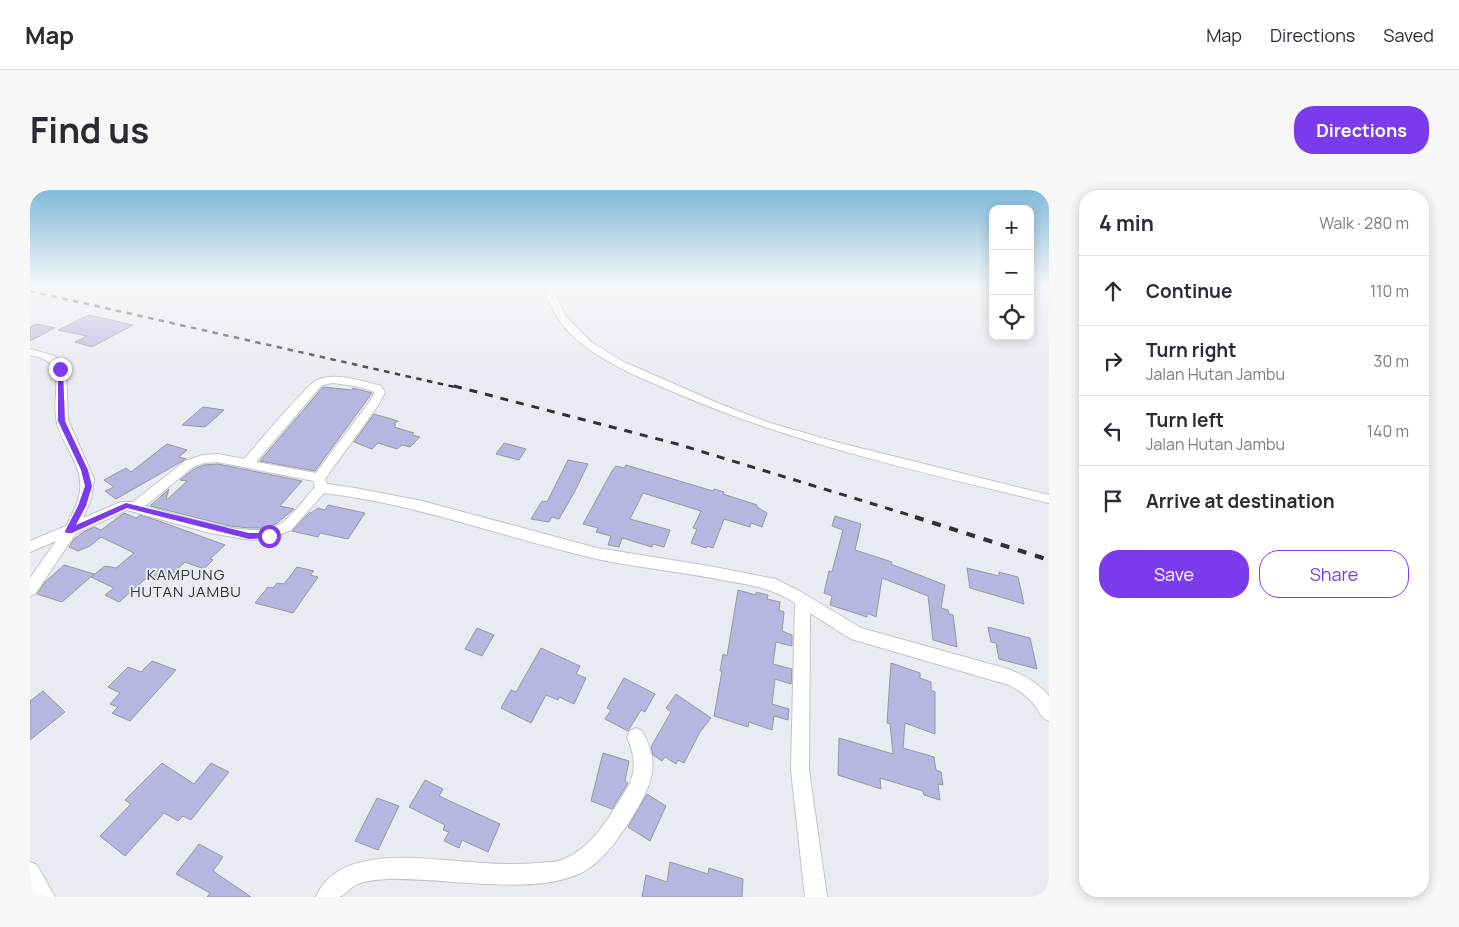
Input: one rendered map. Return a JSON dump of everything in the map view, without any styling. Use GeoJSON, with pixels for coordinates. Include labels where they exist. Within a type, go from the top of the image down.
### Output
{"type":"FeatureCollection","features":[{"type":"Feature","properties":{"kind":"street"},"geometry":{"type":"LineString","coordinates":[[563,318],[577,336],[595,350],[623,366],[723,409],[767,425],[822,441],[1049,499]]}},
{"type":"Feature","properties":{"kind":"street"},"geometry":{"type":"LineString","coordinates":[[30,352],[53,359],[60,369],[62,421],[84,470],[88,486],[82,506],[69,531],[30,590]]}},
{"type":"Feature","properties":{"kind":"street"},"geometry":{"type":"LineString","coordinates":[[30,547],[126,505],[249,536],[269,536],[282,530],[320,483],[380,392],[377,388],[336,379],[327,379],[318,383],[246,464]]}},
{"type":"Feature","properties":{"kind":"street"},"geometry":{"type":"LineString","coordinates":[[135,507],[189,464],[203,459],[218,458],[246,464],[343,490],[418,505],[506,527],[588,552],[761,582],[787,590],[838,625],[858,634],[1008,677],[1025,684],[1035,692],[1049,714]]}},
{"type":"Feature","properties":{"kind":"street"},"geometry":{"type":"LineString","coordinates":[[803,601],[800,770],[816,897]]}},
{"type":"Feature","properties":{"kind":"street"},"geometry":{"type":"LineString","coordinates":[[327,897],[337,885],[354,874],[376,869],[398,868],[509,875],[564,870],[601,844],[619,821],[637,791],[643,775],[645,760],[642,747],[636,737]]}},
{"type":"Feature","properties":{"kind":"street"},"geometry":{"type":"LineString","coordinates":[[30,872],[44,897]]}},
{"type":"Feature","properties":{"kind":"building"},"geometry":{"type":"Polygon","coordinates":[[[83,318],[102,318],[133,325],[92,347],[75,342],[87,336],[58,330],[83,318]]]}},
{"type":"Feature","properties":{"kind":"building"},"geometry":{"type":"Polygon","coordinates":[[[37,324],[55,328],[30,341],[30,327],[37,324]]]}},
{"type":"Feature","properties":{"kind":"building"},"geometry":{"type":"Polygon","coordinates":[[[323,387],[352,390],[353,388],[372,393],[315,471],[260,461],[323,387]]]}},
{"type":"Feature","properties":{"kind":"building"},"geometry":{"type":"Polygon","coordinates":[[[203,407],[224,410],[205,427],[182,425],[203,407]]]}},
{"type":"Feature","properties":{"kind":"building"},"geometry":{"type":"Polygon","coordinates":[[[374,414],[398,421],[394,424],[396,425],[394,427],[414,433],[412,435],[420,437],[410,447],[402,445],[397,449],[378,443],[372,449],[354,442],[374,414]]]}},
{"type":"Feature","properties":{"kind":"building"},"geometry":{"type":"Polygon","coordinates":[[[504,443],[526,449],[519,460],[496,454],[504,443]]]}},
{"type":"Feature","properties":{"kind":"building"},"geometry":{"type":"Polygon","coordinates":[[[167,444],[187,450],[179,457],[186,459],[116,499],[105,491],[114,487],[104,480],[126,468],[131,472],[167,444]]]}},
{"type":"Feature","properties":{"kind":"building"},"geometry":{"type":"Polygon","coordinates":[[[568,460],[588,464],[559,519],[552,517],[549,522],[531,519],[542,501],[547,502],[568,460]]]}},
{"type":"Feature","properties":{"kind":"building"},"geometry":{"type":"Polygon","coordinates":[[[218,464],[302,481],[280,506],[294,509],[276,524],[265,528],[249,528],[230,526],[150,506],[169,489],[166,499],[168,499],[187,481],[180,480],[194,469],[204,465],[218,464]]]}},
{"type":"Feature","properties":{"kind":"building"},"geometry":{"type":"Polygon","coordinates":[[[626,465],[713,491],[714,489],[724,492],[723,494],[757,505],[757,507],[767,513],[762,527],[751,523],[750,527],[724,519],[713,548],[707,546],[706,548],[691,543],[697,529],[693,528],[701,511],[643,493],[630,519],[670,530],[664,547],[653,544],[652,547],[622,538],[619,547],[608,545],[611,536],[596,532],[598,528],[583,524],[612,471],[616,466],[624,468],[626,465]]]}},
{"type":"Feature","properties":{"kind":"building"},"geometry":{"type":"Polygon","coordinates":[[[328,505],[365,513],[348,539],[320,533],[318,537],[292,531],[309,513],[318,508],[325,510],[328,505]]]}},
{"type":"Feature","properties":{"kind":"building"},"geometry":{"type":"Polygon","coordinates":[[[124,513],[136,518],[140,515],[159,521],[225,545],[210,559],[213,560],[204,569],[185,562],[173,573],[170,571],[167,575],[162,572],[156,578],[150,575],[119,602],[105,595],[114,588],[91,577],[105,566],[116,568],[134,553],[101,537],[90,546],[78,551],[69,547],[74,539],[85,531],[94,527],[101,530],[124,513]]]}},
{"type":"Feature","properties":{"kind":"building"},"geometry":{"type":"Polygon","coordinates":[[[835,516],[861,524],[855,550],[892,562],[891,564],[945,585],[941,608],[948,610],[949,614],[953,615],[957,647],[933,640],[928,596],[882,578],[876,617],[867,613],[867,617],[830,605],[832,596],[824,593],[829,571],[832,572],[843,530],[832,526],[835,516]]]}},
{"type":"Feature","properties":{"kind":"building"},"geometry":{"type":"Polygon","coordinates":[[[64,565],[94,574],[62,602],[37,594],[45,582],[64,565]]]}},
{"type":"Feature","properties":{"kind":"building"},"geometry":{"type":"Polygon","coordinates":[[[297,567],[314,571],[310,575],[318,577],[293,613],[255,603],[268,587],[273,588],[277,583],[284,584],[297,567]]]}},
{"type":"Feature","properties":{"kind":"building"},"geometry":{"type":"Polygon","coordinates":[[[967,568],[999,576],[999,572],[1018,577],[1024,604],[970,588],[967,568]]]}},
{"type":"Feature","properties":{"kind":"building"},"geometry":{"type":"Polygon","coordinates":[[[738,590],[756,595],[756,592],[768,595],[767,599],[780,602],[779,610],[784,612],[782,631],[792,635],[792,646],[776,642],[773,664],[792,669],[791,684],[775,679],[772,704],[789,709],[788,720],[774,716],[772,730],[749,722],[748,727],[714,716],[723,654],[727,656],[738,590]]]}},
{"type":"Feature","properties":{"kind":"building"},"geometry":{"type":"Polygon","coordinates":[[[988,627],[1030,638],[1037,669],[999,659],[996,643],[991,642],[988,627]]]}},
{"type":"Feature","properties":{"kind":"building"},"geometry":{"type":"Polygon","coordinates":[[[477,628],[494,635],[482,656],[465,649],[477,628]]]}},
{"type":"Feature","properties":{"kind":"building"},"geometry":{"type":"Polygon","coordinates":[[[541,648],[580,666],[576,674],[586,678],[574,704],[559,697],[558,700],[546,695],[531,723],[501,708],[511,690],[516,692],[541,648]]]}},
{"type":"Feature","properties":{"kind":"building"},"geometry":{"type":"Polygon","coordinates":[[[152,661],[176,670],[130,721],[112,713],[118,707],[110,704],[120,693],[108,687],[128,667],[141,672],[152,661]]]}},
{"type":"Feature","properties":{"kind":"building"},"geometry":{"type":"Polygon","coordinates":[[[891,663],[920,673],[920,678],[931,682],[931,690],[935,692],[935,734],[905,723],[903,748],[934,757],[936,770],[941,772],[943,785],[938,784],[940,800],[924,795],[923,791],[880,778],[881,789],[838,775],[839,738],[893,754],[890,724],[887,723],[891,663]]]}},
{"type":"Feature","properties":{"kind":"building"},"geometry":{"type":"Polygon","coordinates":[[[624,678],[655,694],[645,712],[641,710],[628,731],[605,719],[611,710],[607,708],[624,678]]]}},
{"type":"Feature","properties":{"kind":"building"},"geometry":{"type":"Polygon","coordinates":[[[43,691],[65,712],[30,740],[30,701],[43,691]]]}},
{"type":"Feature","properties":{"kind":"building"},"geometry":{"type":"Polygon","coordinates":[[[676,694],[711,718],[700,732],[684,763],[678,760],[676,764],[665,757],[662,761],[653,755],[651,747],[671,712],[666,708],[676,694]]]}},
{"type":"Feature","properties":{"kind":"building"},"geometry":{"type":"Polygon","coordinates":[[[603,753],[629,761],[625,781],[628,783],[612,809],[591,801],[603,753]]]}},
{"type":"Feature","properties":{"kind":"building"},"geometry":{"type":"Polygon","coordinates":[[[162,763],[194,784],[211,763],[229,772],[191,820],[183,816],[178,821],[164,813],[125,856],[100,836],[131,804],[125,800],[162,763]]]}},
{"type":"Feature","properties":{"kind":"building"},"geometry":{"type":"Polygon","coordinates":[[[425,780],[443,789],[439,796],[500,824],[488,852],[462,840],[459,848],[444,841],[449,832],[443,830],[445,825],[409,807],[425,780]]]}},
{"type":"Feature","properties":{"kind":"building"},"geometry":{"type":"Polygon","coordinates":[[[647,794],[666,806],[650,841],[628,827],[647,794]]]}},
{"type":"Feature","properties":{"kind":"building"},"geometry":{"type":"Polygon","coordinates":[[[377,798],[399,806],[378,850],[355,841],[377,798]]]}},
{"type":"Feature","properties":{"kind":"building"},"geometry":{"type":"Polygon","coordinates":[[[199,844],[223,857],[213,871],[251,897],[207,897],[210,893],[176,874],[199,844]]]}},
{"type":"Feature","properties":{"kind":"building"},"geometry":{"type":"Polygon","coordinates":[[[670,862],[708,874],[709,868],[743,879],[742,897],[642,897],[646,875],[667,882],[670,862]]]}},
{"type":"Feature","properties":{"kind":"railway"},"geometry":{"type":"LineString","coordinates":[[149,318],[459,388]]}},
{"type":"Feature","properties":{"kind":"railway"},"geometry":{"type":"LineString","coordinates":[[454,386],[677,444],[919,518]]}},
{"type":"Feature","properties":{"kind":"railway"},"geometry":{"type":"LineString","coordinates":[[915,517],[1049,560]]}},
{"type":"Feature","properties":{"kind":"district","name":"KAMPUNG HUTAN JAMBU"},"geometry":{"type":"Point","coordinates":[186,582]}},
{"type":"Feature","properties":{"kind":"route"},"geometry":{"type":"LineString","coordinates":[[60,369],[62,421],[84,470],[88,486],[82,506],[69,531],[126,505],[249,536],[269,536]]}}]}
